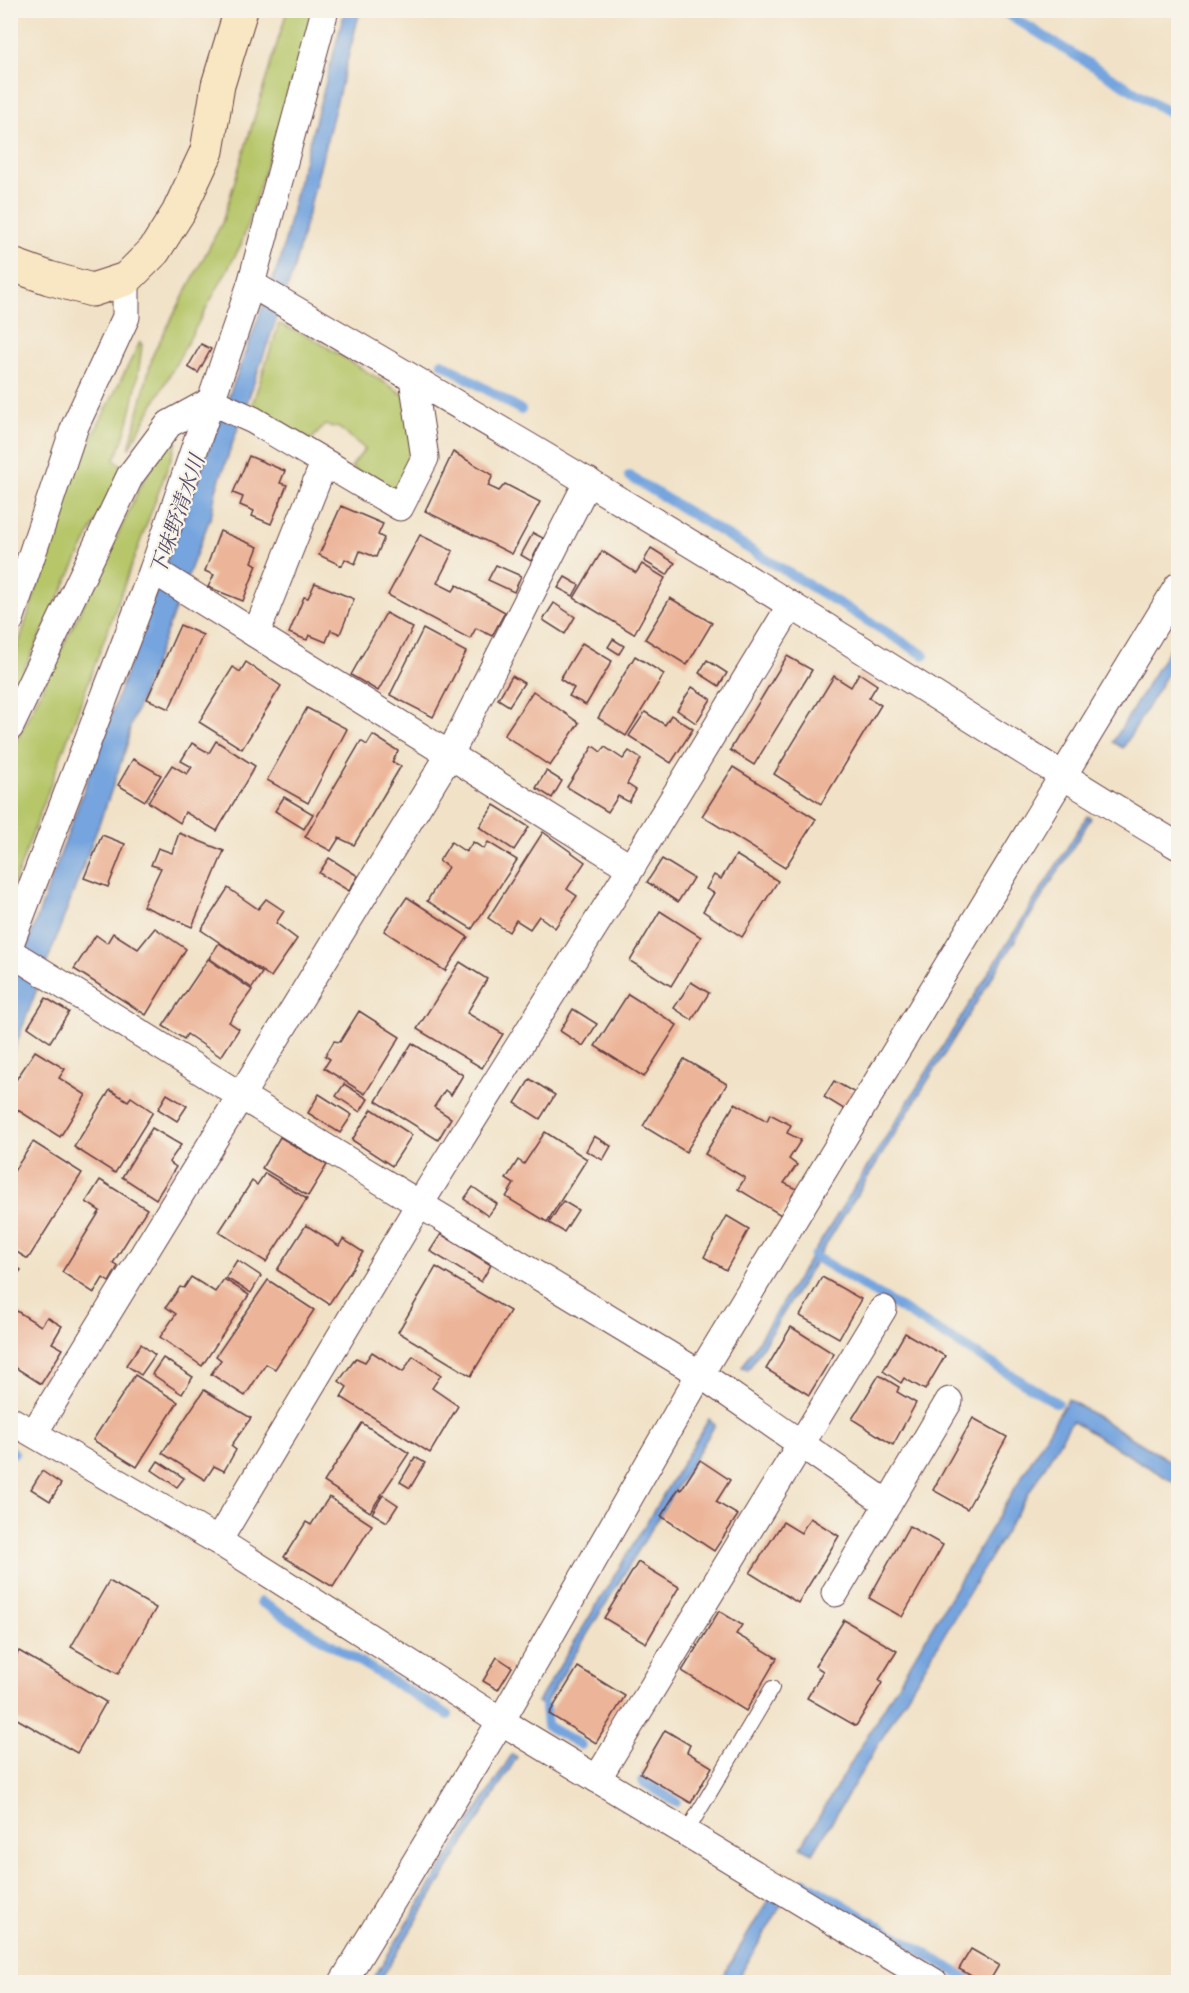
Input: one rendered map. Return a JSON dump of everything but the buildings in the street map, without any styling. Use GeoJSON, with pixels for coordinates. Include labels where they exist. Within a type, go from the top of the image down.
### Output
{"type":"FeatureCollection","features":[{"type":"Feature","properties":{"kind":"main road"},"geometry":{"type":"LineString","coordinates":[[10,264],[92,290],[126,279],[154,251],[178,213],[207,151],[218,86],[241,10]]}},
{"type":"Feature","properties":{"kind":"street"},"geometry":{"type":"LineString","coordinates":[[10,944],[153,570],[251,284],[325,10]]}},
{"type":"Feature","properties":{"kind":"street"},"geometry":{"type":"LineString","coordinates":[[10,620],[75,426],[126,317],[126,279]]}},
{"type":"Feature","properties":{"kind":"street"},"geometry":{"type":"LineString","coordinates":[[251,284],[588,481],[791,605],[1062,777],[1179,846]]}},
{"type":"Feature","properties":{"kind":"street"},"geometry":{"type":"LineString","coordinates":[[210,401],[253,420],[400,507],[425,458],[413,379]]}},
{"type":"Feature","properties":{"kind":"street"},"geometry":{"type":"LineString","coordinates":[[10,727],[130,477],[169,424],[210,401]]}},
{"type":"Feature","properties":{"kind":"street"},"geometry":{"type":"LineString","coordinates":[[256,634],[324,463]]}},
{"type":"Feature","properties":{"kind":"street"},"geometry":{"type":"LineString","coordinates":[[34,1433],[450,754],[588,481]]}},
{"type":"Feature","properties":{"kind":"street"},"geometry":{"type":"LineString","coordinates":[[153,570],[631,868]]}},
{"type":"Feature","properties":{"kind":"street"},"geometry":{"type":"LineString","coordinates":[[343,1983],[501,1721],[700,1374],[1179,586]]}},
{"type":"Feature","properties":{"kind":"street"},"geometry":{"type":"LineString","coordinates":[[218,1541],[419,1205],[631,868],[791,605]]}},
{"type":"Feature","properties":{"kind":"street"},"geometry":{"type":"LineString","coordinates":[[10,952],[419,1205],[700,1374],[888,1504]]}},
{"type":"Feature","properties":{"kind":"street"},"geometry":{"type":"LineString","coordinates":[[597,1779],[883,1309]]}},
{"type":"Feature","properties":{"kind":"street"},"geometry":{"type":"LineString","coordinates":[[835,1593],[949,1401]]}},
{"type":"Feature","properties":{"kind":"street"},"geometry":{"type":"LineString","coordinates":[[10,1420],[218,1541],[501,1721],[934,1983]]}},
{"type":"Feature","properties":{"kind":"lane"},"geometry":{"type":"LineString","coordinates":[[686,1833],[772,1688]]}},
{"type":"Feature","properties":{"kind":"green space"},"geometry":{"type":"Polygon","coordinates":[[[287,11],[315,11],[241,245],[129,449],[153,354],[222,223],[287,11]]]}},
{"type":"Feature","properties":{"kind":"green space"},"geometry":{"type":"Polygon","coordinates":[[[279,324],[309,336],[408,397],[419,452],[394,495],[351,467],[365,449],[339,428],[325,425],[311,440],[251,408],[279,324]]]}},
{"type":"Feature","properties":{"kind":"green space"},"geometry":{"type":"Polygon","coordinates":[[[140,342],[142,345],[132,404],[125,434],[114,460],[123,466],[11,696],[11,668],[71,479],[140,342]]]}},
{"type":"Feature","properties":{"kind":"green space"},"geometry":{"type":"Polygon","coordinates":[[[167,441],[177,442],[11,892],[11,752],[139,488],[167,441]]]}},
{"type":"Feature","properties":{"kind":"water"},"geometry":{"type":"Polygon","coordinates":[[[345,11],[360,11],[293,272],[216,490],[212,513],[130,727],[127,745],[108,800],[11,1058],[10,993],[172,547],[281,258],[296,192],[345,11]]]}},
{"type":"Feature","properties":{"kind":"water"},"geometry":{"type":"Polygon","coordinates":[[[1178,634],[1178,656],[1123,748],[1113,742],[1178,634]]]}},
{"type":"Feature","properties":{"kind":"water"},"geometry":{"type":"Polygon","coordinates":[[[1087,816],[1091,818],[748,1370],[742,1367],[1087,816]]]}},
{"type":"Feature","properties":{"kind":"water"},"geometry":{"type":"Polygon","coordinates":[[[1068,1399],[1178,1466],[1178,1485],[1072,1421],[813,1853],[801,1847],[1068,1399]]]}},
{"type":"Feature","properties":{"kind":"water"},"geometry":{"type":"Polygon","coordinates":[[[709,1419],[715,1425],[544,1705],[538,1702],[709,1419]]]}},
{"type":"Feature","properties":{"kind":"water"},"geometry":{"type":"Polygon","coordinates":[[[512,1754],[517,1757],[379,1982],[371,1982],[512,1754]]]}},
{"type":"Feature","properties":{"kind":"water"},"geometry":{"type":"Polygon","coordinates":[[[770,1897],[783,1902],[736,1982],[719,1982],[770,1897]]]}},
{"type":"Feature","properties":{"kind":"waterway"},"geometry":{"type":"LineString","coordinates":[[1001,10],[1178,118]]}},
{"type":"Feature","properties":{"kind":"waterway"},"geometry":{"type":"LineString","coordinates":[[442,363],[521,410]]}},
{"type":"Feature","properties":{"kind":"waterway"},"geometry":{"type":"LineString","coordinates":[[629,476],[924,655]]}},
{"type":"Feature","properties":{"kind":"waterway"},"geometry":{"type":"LineString","coordinates":[[814,1256],[1057,1403]]}},
{"type":"Feature","properties":{"kind":"waterway"},"geometry":{"type":"LineString","coordinates":[[10,1450],[14,1453]]}},
{"type":"Feature","properties":{"kind":"waterway"},"geometry":{"type":"LineString","coordinates":[[261,1602],[448,1715]]}},
{"type":"Feature","properties":{"kind":"waterway"},"geometry":{"type":"LineString","coordinates":[[545,1707],[547,1726],[581,1745]]}},
{"type":"Feature","properties":{"kind":"waterway"},"geometry":{"type":"LineString","coordinates":[[642,1781],[676,1802]]}},
{"type":"Feature","properties":{"kind":"waterway"},"geometry":{"type":"LineString","coordinates":[[805,1882],[973,1982]]}},
{"type":"Feature","properties":{"kind":"water label","name":"下味野清水川"},"geometry":{"type":"Point","coordinates":[177,515]}}]}
